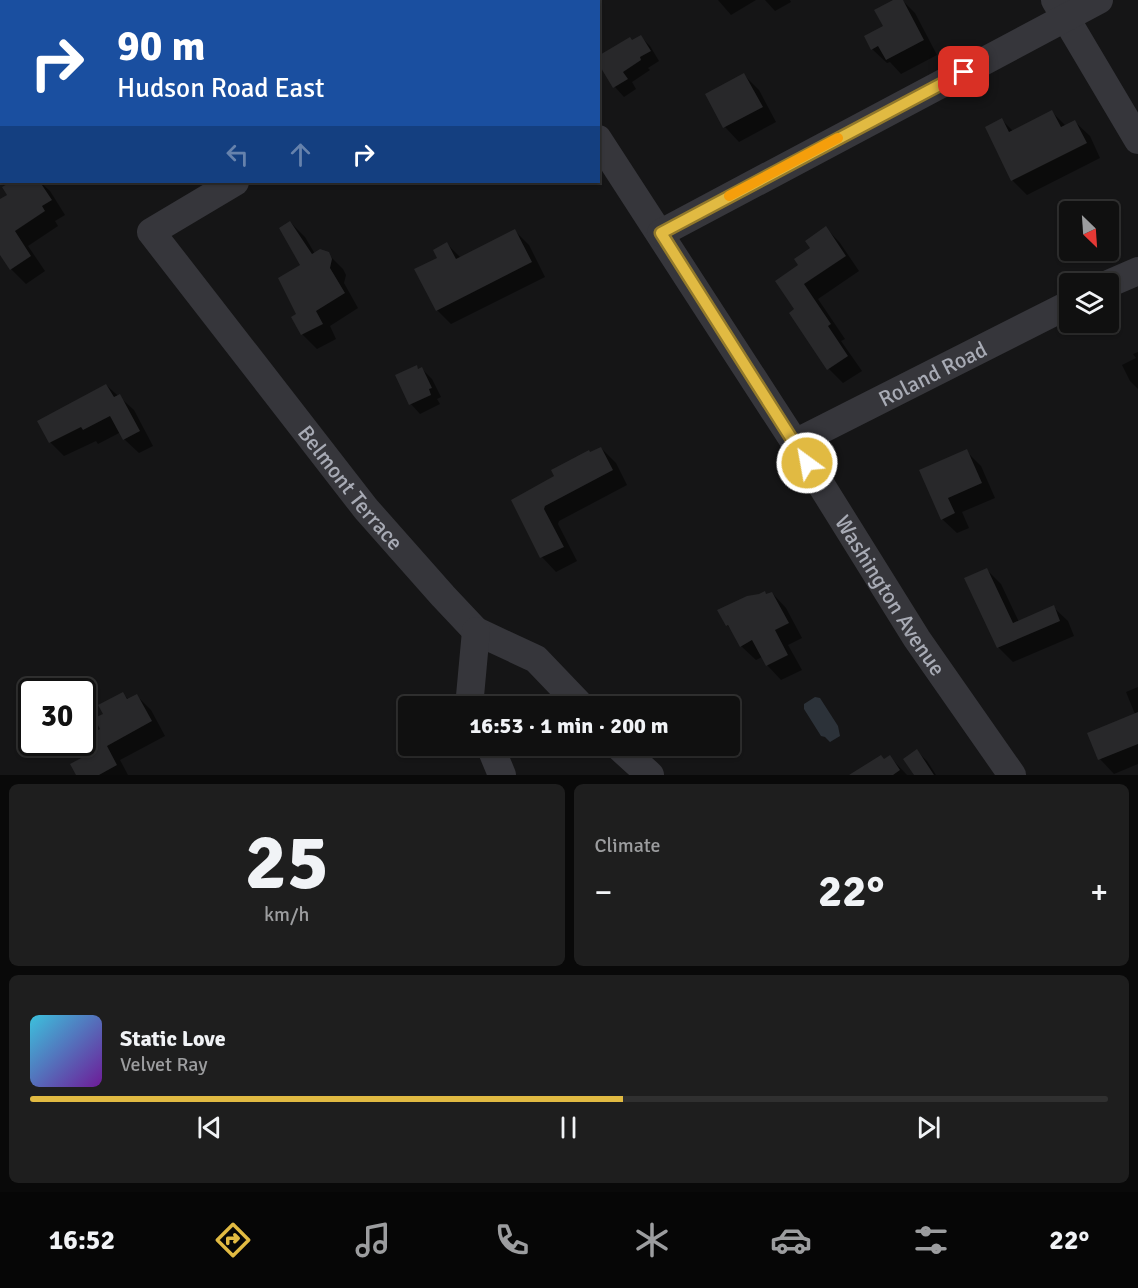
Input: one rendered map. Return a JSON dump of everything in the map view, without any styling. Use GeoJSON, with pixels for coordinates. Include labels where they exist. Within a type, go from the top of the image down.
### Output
{"type":"FeatureCollection","features":[{"type":"Feature","properties":{"kind":"street"},"geometry":{"type":"LineString","coordinates":[[661,233],[1060,9],[1099,0]]}},
{"type":"Feature","properties":{"kind":"street"},"geometry":{"type":"LineString","coordinates":[[1060,9],[1138,140]]}},
{"type":"Feature","properties":{"kind":"street","name":"Washington Avenue"},"geometry":{"type":"LineString","coordinates":[[600,142],[795,443],[917,639],[1012,775]]}},
{"type":"Feature","properties":{"kind":"street","name":"Belmont Terrace"},"geometry":{"type":"LineString","coordinates":[[233,183],[151,232],[366,509],[476,631],[536,659],[571,696]]}},
{"type":"Feature","properties":{"kind":"street"},"geometry":{"type":"LineString","coordinates":[[1119,279],[1138,271]]}},
{"type":"Feature","properties":{"kind":"street","name":"Roland Road"},"geometry":{"type":"LineString","coordinates":[[795,443],[1059,310]]}},
{"type":"Feature","properties":{"kind":"street"},"geometry":{"type":"LineString","coordinates":[[470,696],[476,631]]}},
{"type":"Feature","properties":{"kind":"street"},"geometry":{"type":"LineString","coordinates":[[494,756],[502,775]]}},
{"type":"Feature","properties":{"kind":"street"},"geometry":{"type":"LineString","coordinates":[[629,756],[650,775]]}},
{"type":"Feature","properties":{"kind":"shaded area"},"geometry":{"type":"Polygon","coordinates":[[[815,697],[820,698],[838,726],[840,736],[830,742],[821,736],[804,709],[804,704],[815,697]]]}},
{"type":"Feature","properties":{"kind":"building"},"geometry":{"type":"Polygon","coordinates":[[[893,0],[903,0],[924,40],[886,60],[878,46],[871,50],[864,36],[883,26],[874,10],[893,0]]]}},
{"type":"Feature","properties":{"kind":"building"},"geometry":{"type":"Polygon","coordinates":[[[641,35],[651,51],[640,57],[641,60],[623,72],[628,79],[613,88],[600,66],[600,55],[630,37],[632,40],[641,35]]]}},
{"type":"Feature","properties":{"kind":"building"},"geometry":{"type":"Polygon","coordinates":[[[744,73],[763,107],[723,128],[705,94],[744,73]]]}},
{"type":"Feature","properties":{"kind":"building"},"geometry":{"type":"Polygon","coordinates":[[[1052,110],[1061,127],[1075,120],[1087,143],[1011,181],[985,127],[1002,118],[1009,132],[1052,110]]]}},
{"type":"Feature","properties":{"kind":"building"},"geometry":{"type":"Polygon","coordinates":[[[9,183],[41,183],[52,200],[42,206],[45,211],[15,231],[31,256],[10,270],[0,255],[0,199],[7,195],[2,187],[9,183]]]}},
{"type":"Feature","properties":{"kind":"building"},"geometry":{"type":"Polygon","coordinates":[[[290,221],[312,254],[320,249],[329,252],[332,259],[330,268],[345,293],[316,311],[323,324],[301,335],[291,317],[296,314],[278,278],[300,265],[279,228],[290,221]]]}},
{"type":"Feature","properties":{"kind":"building"},"geometry":{"type":"Polygon","coordinates":[[[826,226],[846,256],[804,284],[831,324],[828,326],[848,356],[827,370],[789,313],[794,309],[775,281],[798,265],[794,259],[810,248],[805,241],[826,226]]]}},
{"type":"Feature","properties":{"kind":"building"},"geometry":{"type":"Polygon","coordinates":[[[515,229],[532,262],[436,311],[414,269],[437,258],[433,250],[447,242],[456,259],[515,229]]]}},
{"type":"Feature","properties":{"kind":"building"},"geometry":{"type":"Polygon","coordinates":[[[417,365],[418,369],[422,367],[432,388],[429,389],[431,395],[409,405],[395,375],[417,365]]]}},
{"type":"Feature","properties":{"kind":"building"},"geometry":{"type":"Polygon","coordinates":[[[106,384],[114,397],[120,394],[140,431],[123,440],[110,416],[83,430],[81,427],[49,443],[37,421],[106,384]]]}},
{"type":"Feature","properties":{"kind":"building"},"geometry":{"type":"Polygon","coordinates":[[[601,447],[613,470],[545,506],[544,509],[564,547],[540,558],[511,500],[554,476],[551,470],[589,450],[590,452],[601,447]]]}},
{"type":"Feature","properties":{"kind":"building"},"geometry":{"type":"Polygon","coordinates":[[[967,449],[982,483],[948,498],[955,513],[941,520],[919,470],[967,449]]]}},
{"type":"Feature","properties":{"kind":"building"},"geometry":{"type":"Polygon","coordinates":[[[987,568],[1013,623],[1054,605],[1060,621],[997,648],[964,578],[987,568]]]}},
{"type":"Feature","properties":{"kind":"building"},"geometry":{"type":"Polygon","coordinates":[[[765,591],[766,594],[772,592],[789,623],[775,630],[788,655],[766,666],[752,640],[740,647],[717,610],[747,596],[765,591]]]}},
{"type":"Feature","properties":{"kind":"building"},"geometry":{"type":"Polygon","coordinates":[[[123,692],[127,699],[137,694],[152,721],[107,746],[117,765],[99,775],[76,775],[70,764],[85,756],[96,756],[96,731],[100,729],[96,717],[103,714],[98,705],[123,692]]]}},
{"type":"Feature","properties":{"kind":"building"},"geometry":{"type":"Polygon","coordinates":[[[1138,712],[1138,744],[1098,760],[1087,733],[1138,712]]]}},
{"type":"Feature","properties":{"kind":"building"},"geometry":{"type":"Polygon","coordinates":[[[917,749],[934,775],[914,775],[903,759],[917,749]]]}},
{"type":"Feature","properties":{"kind":"building"},"geometry":{"type":"Polygon","coordinates":[[[881,755],[884,759],[890,755],[900,770],[893,775],[849,775],[881,755]]]}},
{"type":"Feature","properties":{"kind":"slow traffic"},"geometry":{"type":"LineString","coordinates":[[729,196],[838,138]]}},
{"type":"Feature","properties":{"kind":"route"},"geometry":{"type":"LineString","coordinates":[[807,463],[661,233],[964,72]]}}]}
